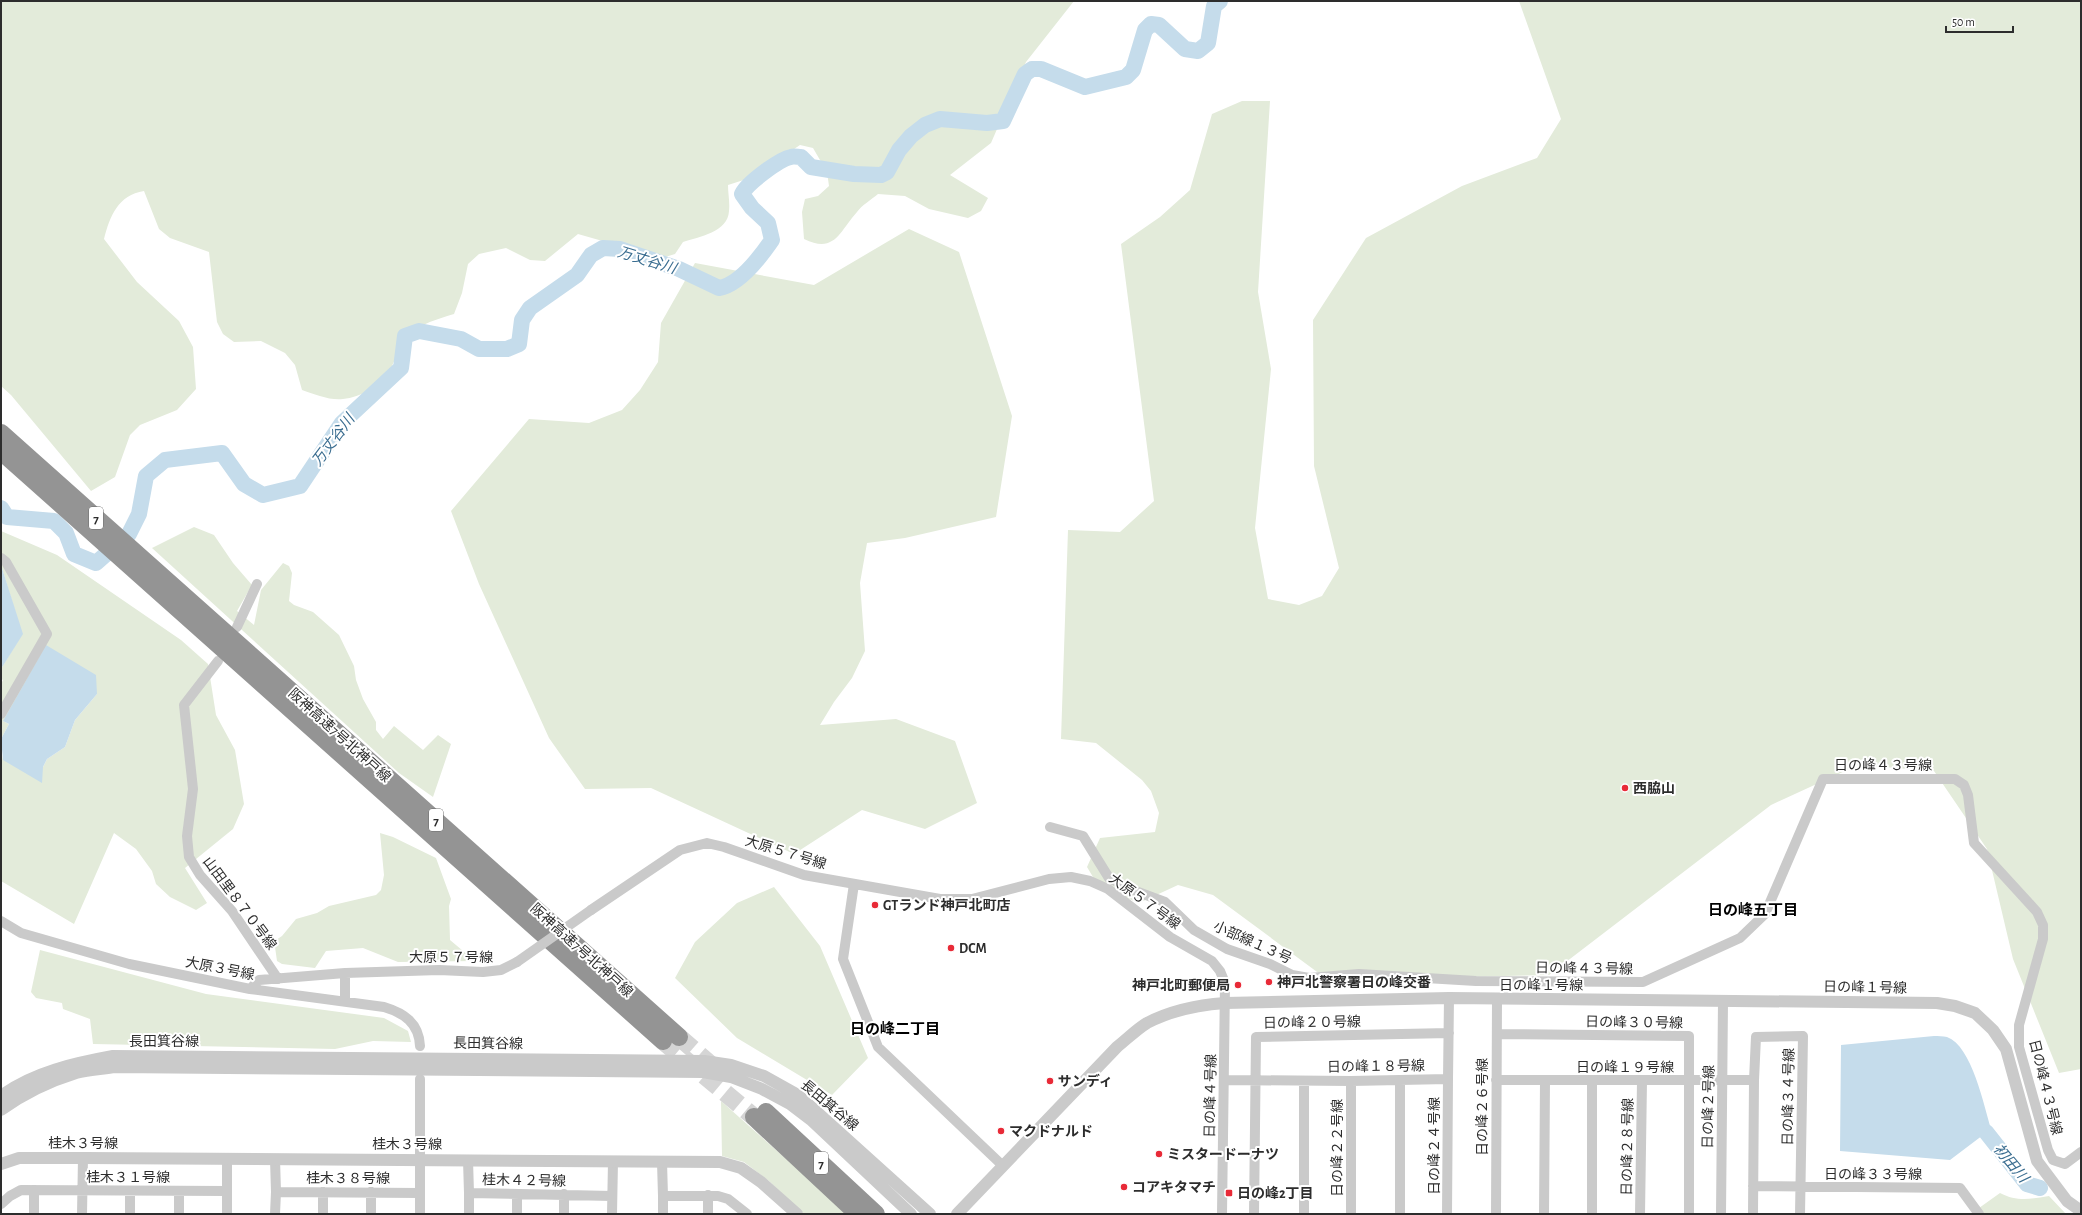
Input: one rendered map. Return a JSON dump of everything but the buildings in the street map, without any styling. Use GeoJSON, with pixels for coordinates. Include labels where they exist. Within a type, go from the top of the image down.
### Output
{"type":"FeatureCollection","features":[{"type":"Feature","properties":{"kind":"highway","name":"阪神高速7号北神戸線"},"geometry":{"type":"LineString","coordinates":[[1,433],[188,608],[671,1039]]}},
{"type":"Feature","properties":{"kind":"highway","name":"阪神高速7号北神戸線"},"geometry":{"type":"LineString","coordinates":[[1,451],[188,608]]}},
{"type":"Feature","properties":{"kind":"highway","name":"7"},"geometry":{"type":"LineString","coordinates":[[858,1214],[760,1114],[876,1214]]}},
{"type":"Feature","properties":{"kind":"street"},"geometry":{"type":"LineString","coordinates":[[1,558],[6,562],[47,634],[1,714]]}},
{"type":"Feature","properties":{"kind":"street"},"geometry":{"type":"LineString","coordinates":[[237,627],[257,584]]}},
{"type":"Feature","properties":{"kind":"street","name":"山田里８７０号線"},"geometry":{"type":"LineString","coordinates":[[218,661],[184,705],[193,789],[187,836],[189,857],[200,876],[232,911],[278,979]]}},
{"type":"Feature","properties":{"kind":"street","name":"日の峰４３号線"},"geometry":{"type":"LineString","coordinates":[[1398,975],[1476,981],[1643,982],[1740,938],[1765,914],[1823,779],[1954,779],[1964,785],[1968,796],[1974,843],[2037,912],[2043,925],[2043,939],[2019,1025],[2019,1047],[2048,1150],[2053,1160],[2065,1164],[2079,1153]]}},
{"type":"Feature","properties":{"kind":"street","name":"小部線１３号"},"geometry":{"type":"LineString","coordinates":[[1050,827],[1083,836],[1109,878],[1138,892],[1165,902],[1194,930],[1220,945],[1270,964],[1292,975],[1309,978],[1359,974],[1398,975]]}},
{"type":"Feature","properties":{"kind":"street","name":"大原５７号線"},"geometry":{"type":"LineString","coordinates":[[250,989],[258,980],[345,973],[439,970],[483,972],[501,970],[517,962],[680,850],[706,843],[724,847],[804,875],[940,899],[972,899],[1050,879],[1071,877],[1090,881],[1108,889],[1170,937],[1212,961],[1220,971],[1225,983],[1225,1003]]}},
{"type":"Feature","properties":{"kind":"street"},"geometry":{"type":"LineString","coordinates":[[854,884],[842,959],[878,1047],[1002,1165]]}},
{"type":"Feature","properties":{"kind":"street"},"geometry":{"type":"LineString","coordinates":[[1127,903],[1138,892]]}},
{"type":"Feature","properties":{"kind":"street","name":"大原３号線"},"geometry":{"type":"LineString","coordinates":[[1,922],[21,933],[129,964],[250,989],[345,1002],[400,1012],[414,1025],[420,1038],[420,1046]]}},
{"type":"Feature","properties":{"kind":"street"},"geometry":{"type":"LineString","coordinates":[[345,973],[345,1002]]}},
{"type":"Feature","properties":{"kind":"street"},"geometry":{"type":"LineString","coordinates":[[1448,1079],[1449,998]]}},
{"type":"Feature","properties":{"kind":"street","name":"日の峰１号線"},"geometry":{"type":"LineString","coordinates":[[957,1214],[1002,1165],[1117,1047],[1146,1024],[1172,1012],[1198,1005],[1225,1003],[1449,998],[1497,1000],[1937,1003],[1955,1006],[1976,1013],[1993,1030],[2006,1049],[2037,1161],[2067,1201],[2081,1211]]}},
{"type":"Feature","properties":{"kind":"street","name":"日の峰２６号線"},"geometry":{"type":"LineString","coordinates":[[1496,1214],[1497,1000]]}},
{"type":"Feature","properties":{"kind":"street","name":"日の峰２号線"},"geometry":{"type":"LineString","coordinates":[[1721,1214],[1723,1001]]}},
{"type":"Feature","properties":{"kind":"street","name":"日の峰４号線"},"geometry":{"type":"LineString","coordinates":[[1222,1214],[1225,1003]]}},
{"type":"Feature","properties":{"kind":"street","name":"日の峰２０号線"},"geometry":{"type":"LineString","coordinates":[[1254,1214],[1256,1037],[1449,1033]]}},
{"type":"Feature","properties":{"kind":"street","name":"日の峰３０号線"},"geometry":{"type":"LineString","coordinates":[[1497,1034],[1689,1036],[1689,1214]]}},
{"type":"Feature","properties":{"kind":"street","name":"日の峰３４号線"},"geometry":{"type":"LineString","coordinates":[[1753,1214],[1754,1080],[1756,1037],[1803,1036],[1800,1214]]}},
{"type":"Feature","properties":{"kind":"street","name":"長田箕谷線"},"geometry":{"type":"LineString","coordinates":[[1,1096],[38,1076],[73,1064],[113,1056],[704,1061],[731,1065],[764,1076],[798,1095],[930,1214]]}},
{"type":"Feature","properties":{"kind":"street","name":"長田箕谷線"},"geometry":{"type":"LineString","coordinates":[[1,1110],[43,1086],[76,1073],[115,1067],[703,1072],[731,1078],[762,1089],[790,1104],[811,1120],[911,1214]]}},
{"type":"Feature","properties":{"kind":"street"},"geometry":{"type":"LineString","coordinates":[[420,1079],[420,1214]]}},
{"type":"Feature","properties":{"kind":"street","name":"日の峰１８号線"},"geometry":{"type":"LineString","coordinates":[[1224,1080],[1352,1081],[1448,1079]]}},
{"type":"Feature","properties":{"kind":"street","name":"日の峰２４号線"},"geometry":{"type":"LineString","coordinates":[[1448,1079],[1448,1214]]}},
{"type":"Feature","properties":{"kind":"street"},"geometry":{"type":"LineString","coordinates":[[1400,1080],[1400,1214]]}},
{"type":"Feature","properties":{"kind":"street","name":"日の峰１９号線"},"geometry":{"type":"LineString","coordinates":[[1496,1080],[1754,1080]]}},
{"type":"Feature","properties":{"kind":"street"},"geometry":{"type":"LineString","coordinates":[[1304,1081],[1304,1214]]}},
{"type":"Feature","properties":{"kind":"street","name":"日の峰２２号線"},"geometry":{"type":"LineString","coordinates":[[1351,1214],[1352,1081]]}},
{"type":"Feature","properties":{"kind":"street"},"geometry":{"type":"LineString","coordinates":[[1544,1214],[1545,1081]]}},
{"type":"Feature","properties":{"kind":"street"},"geometry":{"type":"LineString","coordinates":[[1592,1081],[1592,1214]]}},
{"type":"Feature","properties":{"kind":"street","name":"日の峰２８号線"},"geometry":{"type":"LineString","coordinates":[[1640,1214],[1642,1081]]}},
{"type":"Feature","properties":{"kind":"street","name":"桂木３号線"},"geometry":{"type":"LineString","coordinates":[[1,1164],[19,1158],[421,1159],[720,1162],[741,1168],[761,1182],[797,1214]]}},
{"type":"Feature","properties":{"kind":"street"},"geometry":{"type":"LineString","coordinates":[[82,1214],[83,1158]]}},
{"type":"Feature","properties":{"kind":"street"},"geometry":{"type":"LineString","coordinates":[[227,1214],[228,1158]]}},
{"type":"Feature","properties":{"kind":"street"},"geometry":{"type":"LineString","coordinates":[[275,1159],[276,1214]]}},
{"type":"Feature","properties":{"kind":"street","name":"桂木４２号線"},"geometry":{"type":"LineString","coordinates":[[468,1160],[469,1193],[612,1196]]}},
{"type":"Feature","properties":{"kind":"street"},"geometry":{"type":"LineString","coordinates":[[612,1214],[613,1161]]}},
{"type":"Feature","properties":{"kind":"street"},"geometry":{"type":"LineString","coordinates":[[662,1162],[663,1214]]}},
{"type":"Feature","properties":{"kind":"street","name":"日の峰３３号線"},"geometry":{"type":"LineString","coordinates":[[1753,1186],[1960,1188],[1979,1214]]}},
{"type":"Feature","properties":{"kind":"street","name":"桂木３１号線"},"geometry":{"type":"LineString","coordinates":[[1,1204],[10,1196],[21,1190],[227,1191]]}},
{"type":"Feature","properties":{"kind":"street"},"geometry":{"type":"LineString","coordinates":[[34,1190],[34,1214]]}},
{"type":"Feature","properties":{"kind":"street"},"geometry":{"type":"LineString","coordinates":[[130,1190],[130,1214]]}},
{"type":"Feature","properties":{"kind":"street"},"geometry":{"type":"LineString","coordinates":[[179,1191],[179,1214]]}},
{"type":"Feature","properties":{"kind":"street","name":"桂木３８号線"},"geometry":{"type":"LineString","coordinates":[[276,1192],[420,1193]]}},
{"type":"Feature","properties":{"kind":"street"},"geometry":{"type":"LineString","coordinates":[[323,1192],[323,1214]]}},
{"type":"Feature","properties":{"kind":"street"},"geometry":{"type":"LineString","coordinates":[[372,1192],[372,1214]]}},
{"type":"Feature","properties":{"kind":"street"},"geometry":{"type":"LineString","coordinates":[[469,1193],[469,1214]]}},
{"type":"Feature","properties":{"kind":"street"},"geometry":{"type":"LineString","coordinates":[[517,1194],[517,1214]]}},
{"type":"Feature","properties":{"kind":"street"},"geometry":{"type":"LineString","coordinates":[[564,1194],[564,1214]]}},
{"type":"Feature","properties":{"kind":"street"},"geometry":{"type":"LineString","coordinates":[[663,1196],[708,1195],[728,1199],[747,1214]]}},
{"type":"Feature","properties":{"kind":"street"},"geometry":{"type":"LineString","coordinates":[[708,1195],[708,1214]]}},
{"type":"Feature","properties":{"kind":"green space"},"geometry":{"type":"Polygon","coordinates":[[[1,1],[1074,1],[1026,62],[991,143],[950,175],[988,198],[981,211],[968,218],[929,209],[905,196],[878,194],[859,209],[835,239],[823,244],[814,243],[804,239],[802,212],[805,199],[818,196],[829,186],[827,172],[813,148],[800,145],[753,177],[728,185],[729,211],[724,224],[718,229],[704,236],[683,242],[675,254],[662,258],[578,234],[545,261],[530,260],[506,248],[479,254],[468,264],[462,293],[454,314],[430,322],[410,334],[398,352],[389,372],[381,382],[363,394],[350,398],[333,399],[302,390],[295,365],[285,353],[261,341],[234,342],[223,334],[217,322],[209,252],[170,238],[159,229],[144,191],[135,193],[116,208],[109,222],[104,239],[137,282],[179,321],[193,347],[196,389],[177,410],[140,425],[130,435],[115,477],[91,491],[11,395],[1,386],[1,1]]]}},
{"type":"Feature","properties":{"kind":"green space"},"geometry":{"type":"Polygon","coordinates":[[[1519,1],[2081,1],[2081,1069],[2059,1073],[2013,959],[1987,849],[1934,771],[1858,765],[1771,805],[1549,975],[1328,980],[1213,895],[1178,885],[1139,903],[1099,887],[1087,867],[1100,838],[1155,832],[1159,813],[1151,791],[1142,780],[1096,743],[1061,739],[1068,530],[1120,532],[1154,501],[1121,244],[1160,217],[1190,190],[1212,114],[1242,101],[1270,101],[1258,292],[1271,369],[1255,528],[1268,599],[1299,605],[1322,596],[1339,568],[1314,466],[1313,320],[1366,238],[1462,186],[1537,158],[1561,119],[1519,1]]]}},
{"type":"Feature","properties":{"kind":"green space"},"geometry":{"type":"Polygon","coordinates":[[[909,229],[959,252],[1012,416],[996,517],[905,538],[867,543],[860,583],[865,651],[852,678],[834,702],[820,725],[896,719],[955,741],[977,803],[925,829],[862,810],[794,854],[651,788],[585,789],[549,738],[479,584],[451,511],[529,419],[589,423],[622,410],[640,390],[658,362],[661,323],[695,263],[814,285],[909,229]]]}},
{"type":"Feature","properties":{"kind":"green space"},"geometry":{"type":"Polygon","coordinates":[[[194,527],[214,535],[233,563],[252,585],[237,611],[254,625],[261,590],[283,563],[289,566],[292,573],[289,601],[294,605],[313,612],[339,635],[354,666],[356,680],[363,699],[376,722],[376,730],[383,739],[394,726],[423,750],[438,735],[451,744],[433,797],[399,773],[152,548],[194,527]]]}},
{"type":"Feature","properties":{"kind":"green space"},"geometry":{"type":"Polygon","coordinates":[[[1,531],[57,555],[181,640],[208,664],[216,715],[235,750],[244,804],[233,829],[185,868],[207,903],[196,910],[170,897],[156,884],[152,871],[136,849],[114,833],[74,924],[1,881],[1,750],[3,760],[43,767],[47,759],[65,747],[75,720],[97,694],[3,721],[9,724],[1,739],[1,684],[3,680],[1,679],[1,669],[22,634],[1,565],[1,531]]]}},
{"type":"Feature","properties":{"kind":"green space"},"geometry":{"type":"Polygon","coordinates":[[[380,833],[393,837],[436,858],[451,899],[449,906],[450,940],[475,961],[398,962],[363,948],[326,951],[315,968],[282,964],[277,961],[275,947],[276,940],[282,936],[296,919],[317,913],[329,906],[376,895],[381,890],[384,875],[380,833]]]}},
{"type":"Feature","properties":{"kind":"green space"},"geometry":{"type":"Polygon","coordinates":[[[774,887],[820,946],[868,1058],[832,1095],[737,1038],[675,978],[695,942],[737,903],[774,887]]]}},
{"type":"Feature","properties":{"kind":"green space"},"geometry":{"type":"Polygon","coordinates":[[[40,950],[206,994],[384,1018],[408,1031],[411,1042],[373,1041],[335,1049],[93,1044],[90,1019],[63,1009],[62,1003],[36,998],[31,992],[40,950]]]}},
{"type":"Feature","properties":{"kind":"green space"},"geometry":{"type":"Polygon","coordinates":[[[721,1101],[848,1214],[804,1214],[769,1181],[744,1162],[722,1156],[721,1101]]]}},
{"type":"Feature","properties":{"kind":"green space"},"geometry":{"type":"Polygon","coordinates":[[[2000,1193],[2018,1199],[2049,1196],[2066,1214],[1984,1214],[1979,1208],[2000,1193]]]}},
{"type":"Feature","properties":{"kind":"water"},"geometry":{"type":"Polygon","coordinates":[[[1,565],[23,634],[1,669],[1,565]]]}},
{"type":"Feature","properties":{"kind":"water"},"geometry":{"type":"Polygon","coordinates":[[[46,645],[96,675],[97,694],[75,720],[65,747],[47,759],[43,767],[42,783],[3,760],[1,739],[9,724],[3,721],[46,645]]]}},
{"type":"Feature","properties":{"kind":"water"},"geometry":{"type":"Polygon","coordinates":[[[1934,1036],[1947,1037],[1956,1043],[1963,1052],[1976,1078],[1991,1129],[1950,1160],[1840,1151],[1841,1045],[1934,1036]]]}},
{"type":"Feature","properties":{"kind":"waterway","name":"万丈谷川"},"geometry":{"type":"LineString","coordinates":[[1,508],[7,517],[54,521],[66,533],[74,554],[96,563],[129,534],[139,514],[146,476],[165,460],[222,453],[244,484],[263,495],[300,486],[342,423],[401,368],[405,336],[419,331],[461,339],[479,349],[507,349],[519,344],[522,320],[530,308],[577,275],[591,255],[603,248],[620,249],[679,269],[719,288],[727,286],[742,276],[749,269],[772,240],[768,223],[752,208],[742,194],[750,184],[779,162],[792,157],[801,157],[811,167],[854,174],[881,175],[887,172],[899,150],[911,136],[925,125],[940,119],[987,123],[1003,121],[1025,74],[1032,69],[1041,69],[1085,87],[1126,77],[1133,70],[1145,30],[1151,24],[1159,25],[1185,49],[1198,51],[1208,43],[1214,6],[1220,1]]}},
{"type":"Feature","properties":{"kind":"waterway","name":"初田川"},"geometry":{"type":"LineString","coordinates":[[1986,1132],[2027,1184],[2040,1188]]}},
{"type":"Feature","properties":{"kind":"tunnel"},"geometry":{"type":"LineString","coordinates":[[679,1037],[718,1071]]}},
{"type":"Feature","properties":{"kind":"tunnel"},"geometry":{"type":"LineString","coordinates":[[663,1041],[754,1117]]}},
{"type":"Feature","properties":{"kind":"place","name":"西脇山"},"geometry":{"type":"Point","coordinates":[1625,788]}},
{"type":"Feature","properties":{"kind":"place","name":"GTランド神戸北町店"},"geometry":{"type":"Point","coordinates":[875,905]}},
{"type":"Feature","properties":{"kind":"place","name":"DCM"},"geometry":{"type":"Point","coordinates":[951,948]}},
{"type":"Feature","properties":{"kind":"place","name":"神戸北警察署日の峰交番"},"geometry":{"type":"Point","coordinates":[1269,982]}},
{"type":"Feature","properties":{"kind":"place","name":"神戸北町郵便局"},"geometry":{"type":"Point","coordinates":[1238,985]}},
{"type":"Feature","properties":{"kind":"place","name":"サンディ"},"geometry":{"type":"Point","coordinates":[1050,1081]}},
{"type":"Feature","properties":{"kind":"place","name":"マクドナルド"},"geometry":{"type":"Point","coordinates":[1001,1131]}},
{"type":"Feature","properties":{"kind":"place","name":"ミスタードーナツ"},"geometry":{"type":"Point","coordinates":[1159,1154]}},
{"type":"Feature","properties":{"kind":"place","name":"コアキタマチ"},"geometry":{"type":"Point","coordinates":[1124,1187]}},
{"type":"Feature","properties":{"kind":"place","name":"日の峰2丁目"},"geometry":{"type":"Point","coordinates":[1229,1193]}},
{"type":"Feature","properties":{"kind":"district","name":"日の峰五丁目"},"geometry":{"type":"Point","coordinates":[1753,910]}},
{"type":"Feature","properties":{"kind":"district","name":"日の峰二丁目"},"geometry":{"type":"Point","coordinates":[895,1029]}}]}
